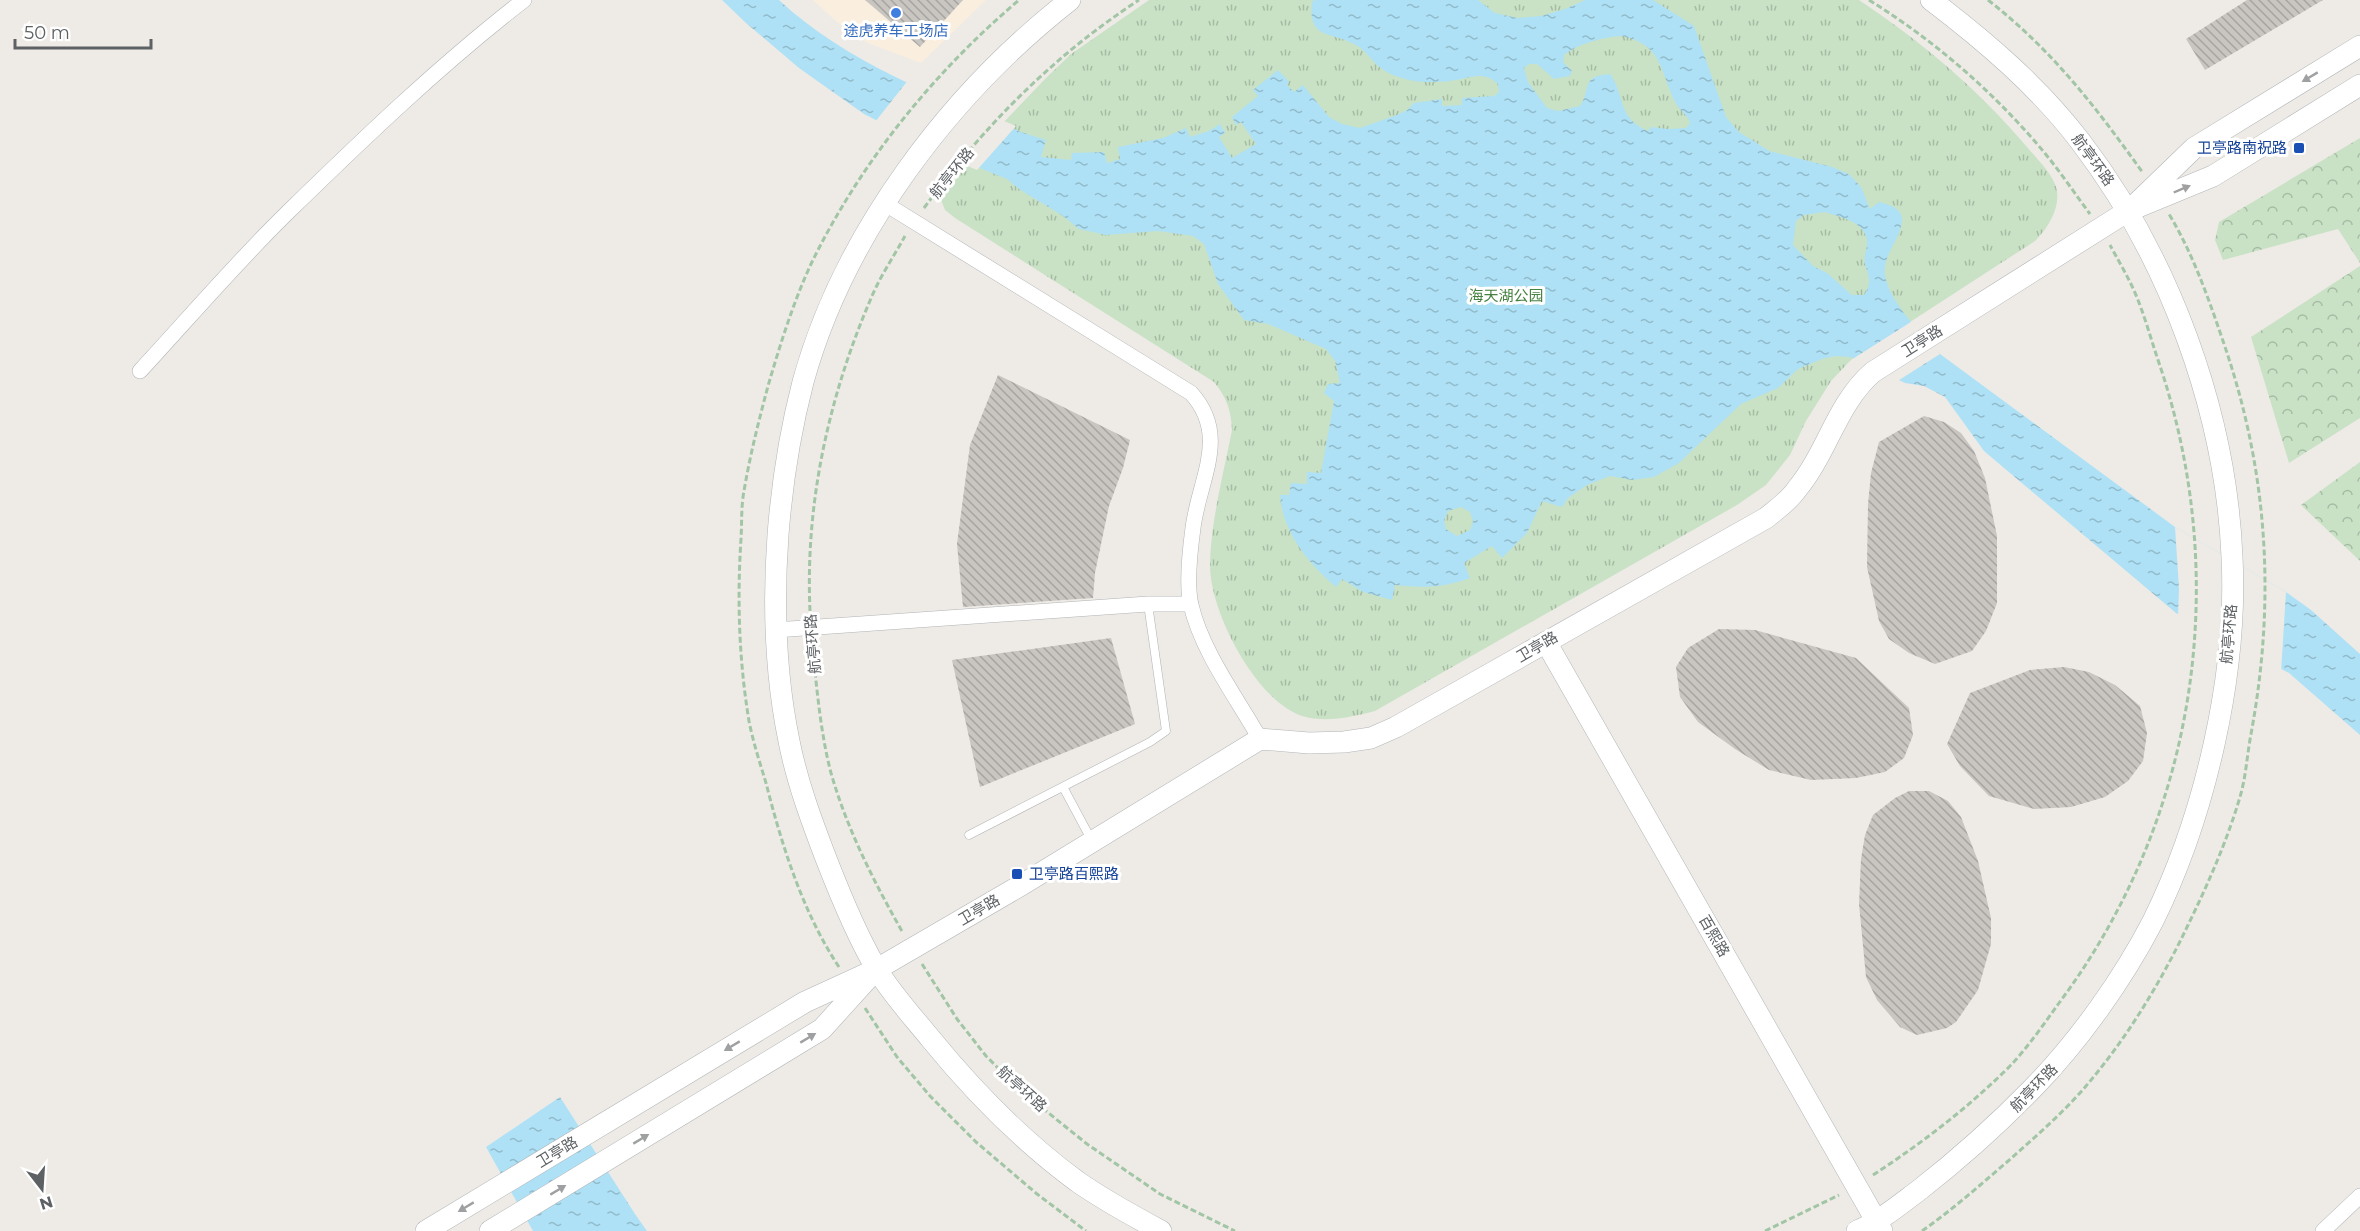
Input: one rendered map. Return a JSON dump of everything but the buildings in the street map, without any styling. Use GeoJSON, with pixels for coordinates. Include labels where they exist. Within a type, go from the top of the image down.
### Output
{"type":"FeatureCollection","features":[{"type":"Feature","properties":{"kind":"street"},"geometry":{"type":"LineString","coordinates":[[140,371],[285,215],[414,94],[495,22],[524,0]]}},
{"type":"Feature","properties":{"kind":"street"},"geometry":{"type":"LineString","coordinates":[[1070,0],[970,90],[917,156],[884,203],[854,257],[827,315],[804,379],[787,452],[775,574],[775,630],[787,731],[800,784],[834,880],[877,969],[940,1051],[988,1105],[1034,1147],[1080,1183],[1161,1231]]}},
{"type":"Feature","properties":{"kind":"street","name":"航亭环路"},"geometry":{"type":"LineString","coordinates":[[1857,1231],[1880,1227],[2006,1116],[2065,1055],[2108,995],[2152,922],[2184,845],[2216,739],[2229,649],[2232,606],[2232,557],[2222,470],[2194,355],[2128,211],[2078,138],[2032,86],[1975,33],[1931,0]]}},
{"type":"Feature","properties":{"kind":"street"},"geometry":{"type":"LineString","coordinates":[[2128,211],[2194,148],[2360,46]]}},
{"type":"Feature","properties":{"kind":"street"},"geometry":{"type":"LineString","coordinates":[[2128,211],[2213,176],[2360,85]]}},
{"type":"Feature","properties":{"kind":"street"},"geometry":{"type":"LineString","coordinates":[[884,203],[1191,393],[1201,404],[1208,419],[1210,450],[1193,525],[1190,557],[1191,604],[1204,639],[1220,671],[1260,739]]}},
{"type":"Feature","properties":{"kind":"street","name":"卫亭路"},"geometry":{"type":"LineString","coordinates":[[426,1231],[805,1002],[877,969],[912,949],[1260,739],[1309,743],[1344,742],[1371,738],[1396,728],[1766,518],[1784,504],[1807,476],[1852,394],[1874,372],[2128,211]]}},
{"type":"Feature","properties":{"kind":"street"},"geometry":{"type":"LineString","coordinates":[[775,630],[1148,604],[1191,604]]}},
{"type":"Feature","properties":{"kind":"street","name":"百熙路"},"geometry":{"type":"LineString","coordinates":[[1546,642],[1880,1227]]}},
{"type":"Feature","properties":{"kind":"street","name":"卫亭路"},"geometry":{"type":"LineString","coordinates":[[489,1231],[822,1029],[877,969]]}},
{"type":"Feature","properties":{"kind":"street"},"geometry":{"type":"LineString","coordinates":[[2323,1231],[2360,1196]]}},
{"type":"Feature","properties":{"kind":"lane"},"geometry":{"type":"LineString","coordinates":[[969,835],[1150,742],[1166,731],[1148,604]]}},
{"type":"Feature","properties":{"kind":"lane"},"geometry":{"type":"LineString","coordinates":[[1064,787],[1092,841]]}},
{"type":"Feature","properties":{"kind":"path"},"geometry":{"type":"LineString","coordinates":[[740,557],[743,493],[758,423],[777,354],[811,265],[850,196],[890,138],[937,78],[985,29],[1019,0]]}},
{"type":"Feature","properties":{"kind":"path","name":"航亭环路"},"geometry":{"type":"LineString","coordinates":[[1138,0],[1094,29],[1053,63],[1002,114],[951,171],[913,222],[873,294],[850,354],[824,445],[816,487],[811,534],[810,627],[823,734],[831,772],[844,812],[870,873],[912,949],[957,1019],[986,1056],[1020,1090],[1087,1144],[1160,1194],[1234,1231]]}},
{"type":"Feature","properties":{"kind":"path"},"geometry":{"type":"LineString","coordinates":[[1765,1231],[1857,1186],[1912,1150],[1973,1101],[2011,1064],[2080,976],[2129,890],[2170,785],[2183,729],[2197,627],[2196,539]]}},
{"type":"Feature","properties":{"kind":"path"},"geometry":{"type":"LineString","coordinates":[[2262,664],[2266,577]]}},
{"type":"Feature","properties":{"kind":"shaded area"},"geometry":{"type":"Polygon","coordinates":[[[813,0],[986,0],[921,63],[868,43],[837,22],[813,0]]]}},
{"type":"Feature","properties":{"kind":"green space","name":"海天湖公园"},"geometry":{"type":"Polygon","coordinates":[[[1149,0],[1859,0],[1927,50],[1989,105],[2042,164],[2052,179],[2057,192],[2056,207],[2050,222],[2035,241],[1850,361],[1831,381],[1806,421],[1790,455],[1766,485],[1737,505],[1375,711],[1339,718],[1320,719],[1302,716],[1285,707],[1268,693],[1253,674],[1227,630],[1212,585],[1210,566],[1212,533],[1232,430],[1228,404],[1214,382],[955,218],[945,210],[941,200],[977,150],[1046,78],[1071,54],[1149,0]]]}},
{"type":"Feature","properties":{"kind":"green space"},"geometry":{"type":"Polygon","coordinates":[[[2360,138],[2360,263],[2338,229],[2223,260],[2215,240],[2219,222],[2360,138]]]}},
{"type":"Feature","properties":{"kind":"green space"},"geometry":{"type":"Polygon","coordinates":[[[2360,266],[2360,418],[2289,463],[2251,337],[2360,266]]]}},
{"type":"Feature","properties":{"kind":"green space"},"geometry":{"type":"Polygon","coordinates":[[[2360,462],[2360,561],[2301,505],[2360,462]]]}},
{"type":"Feature","properties":{"kind":"water"},"geometry":{"type":"Polygon","coordinates":[[[722,0],[779,0],[806,23],[864,61],[927,92],[1046,140],[1041,157],[1071,160],[1072,153],[1104,152],[1107,163],[1120,159],[1118,147],[1163,138],[1186,128],[1190,137],[1209,131],[1220,124],[1225,133],[1219,137],[1232,158],[1256,144],[1241,122],[1236,125],[1232,117],[1258,96],[1253,90],[1278,70],[1289,82],[1287,85],[1294,92],[1303,85],[1329,117],[1342,124],[1360,128],[1397,115],[1414,103],[1442,99],[1442,106],[1462,105],[1462,98],[1494,96],[1499,92],[1498,84],[1483,76],[1424,82],[1393,75],[1377,65],[1357,46],[1317,29],[1313,23],[1312,14],[1314,0],[1478,0],[1495,13],[1517,18],[1541,16],[1585,0],[1653,0],[1694,26],[1726,117],[1739,132],[1769,151],[1832,167],[1849,174],[1861,187],[1870,209],[1879,202],[1894,207],[1901,214],[1902,223],[1885,264],[1885,275],[1899,307],[1940,354],[2175,527],[2286,592],[2311,610],[2360,654],[2360,735],[2289,673],[2176,613],[1984,451],[1945,397],[1924,386],[1905,383],[1850,357],[1835,356],[1822,359],[1798,369],[1778,388],[1741,404],[1679,463],[1654,477],[1632,480],[1610,476],[1587,485],[1568,498],[1562,507],[1542,501],[1527,533],[1502,558],[1492,546],[1464,563],[1470,578],[1451,584],[1433,586],[1395,585],[1392,600],[1363,592],[1342,579],[1336,587],[1316,568],[1299,546],[1286,522],[1280,495],[1289,495],[1291,483],[1307,484],[1307,472],[1321,473],[1334,401],[1324,393],[1328,384],[1340,383],[1335,361],[1326,349],[1268,324],[1244,320],[1218,284],[1204,244],[1193,236],[1158,231],[1106,235],[1079,229],[1007,179],[935,150],[864,114],[799,68],[722,0]],[[1622,36],[1592,41],[1564,55],[1563,62],[1572,71],[1570,76],[1554,79],[1537,64],[1529,64],[1524,68],[1528,82],[1547,108],[1558,111],[1580,106],[1590,80],[1610,74],[1626,113],[1638,125],[1648,131],[1651,127],[1686,128],[1690,123],[1689,120],[1677,105],[1654,54],[1636,40],[1622,36]],[[1825,212],[1804,215],[1796,221],[1793,245],[1813,266],[1827,273],[1852,295],[1864,295],[1869,280],[1865,261],[1867,240],[1861,228],[1850,221],[1825,212]],[[1461,507],[1448,511],[1444,520],[1446,529],[1457,536],[1470,530],[1473,521],[1470,512],[1461,507]]]}},
{"type":"Feature","properties":{"kind":"water"},"geometry":{"type":"Polygon","coordinates":[[[560,1097],[647,1231],[533,1231],[486,1147],[560,1097]]]}},
{"type":"Feature","properties":{"kind":"pier"},"geometry":{"type":"Polygon","coordinates":[[[909,79],[1016,126],[977,170],[934,152],[875,122],[909,79]]]}},
{"type":"Feature","properties":{"kind":"pier"},"geometry":{"type":"Polygon","coordinates":[[[1914,320],[1940,354],[1896,382],[1851,360],[1914,320]]]}},
{"type":"Feature","properties":{"kind":"pier"},"geometry":{"type":"Polygon","coordinates":[[[2175,527],[2286,592],[2281,672],[2178,618],[2179,588],[2175,527]]]}},
{"type":"Feature","properties":{"kind":"place","name":"途虎养车工场店"},"geometry":{"type":"Point","coordinates":[896,13]}},
{"type":"Feature","properties":{"kind":"place","name":"卫亭路南祝路"},"geometry":{"type":"Point","coordinates":[2299,148]}},
{"type":"Feature","properties":{"kind":"place","name":"卫亭路百熙路"},"geometry":{"type":"Point","coordinates":[1017,874]}}]}
